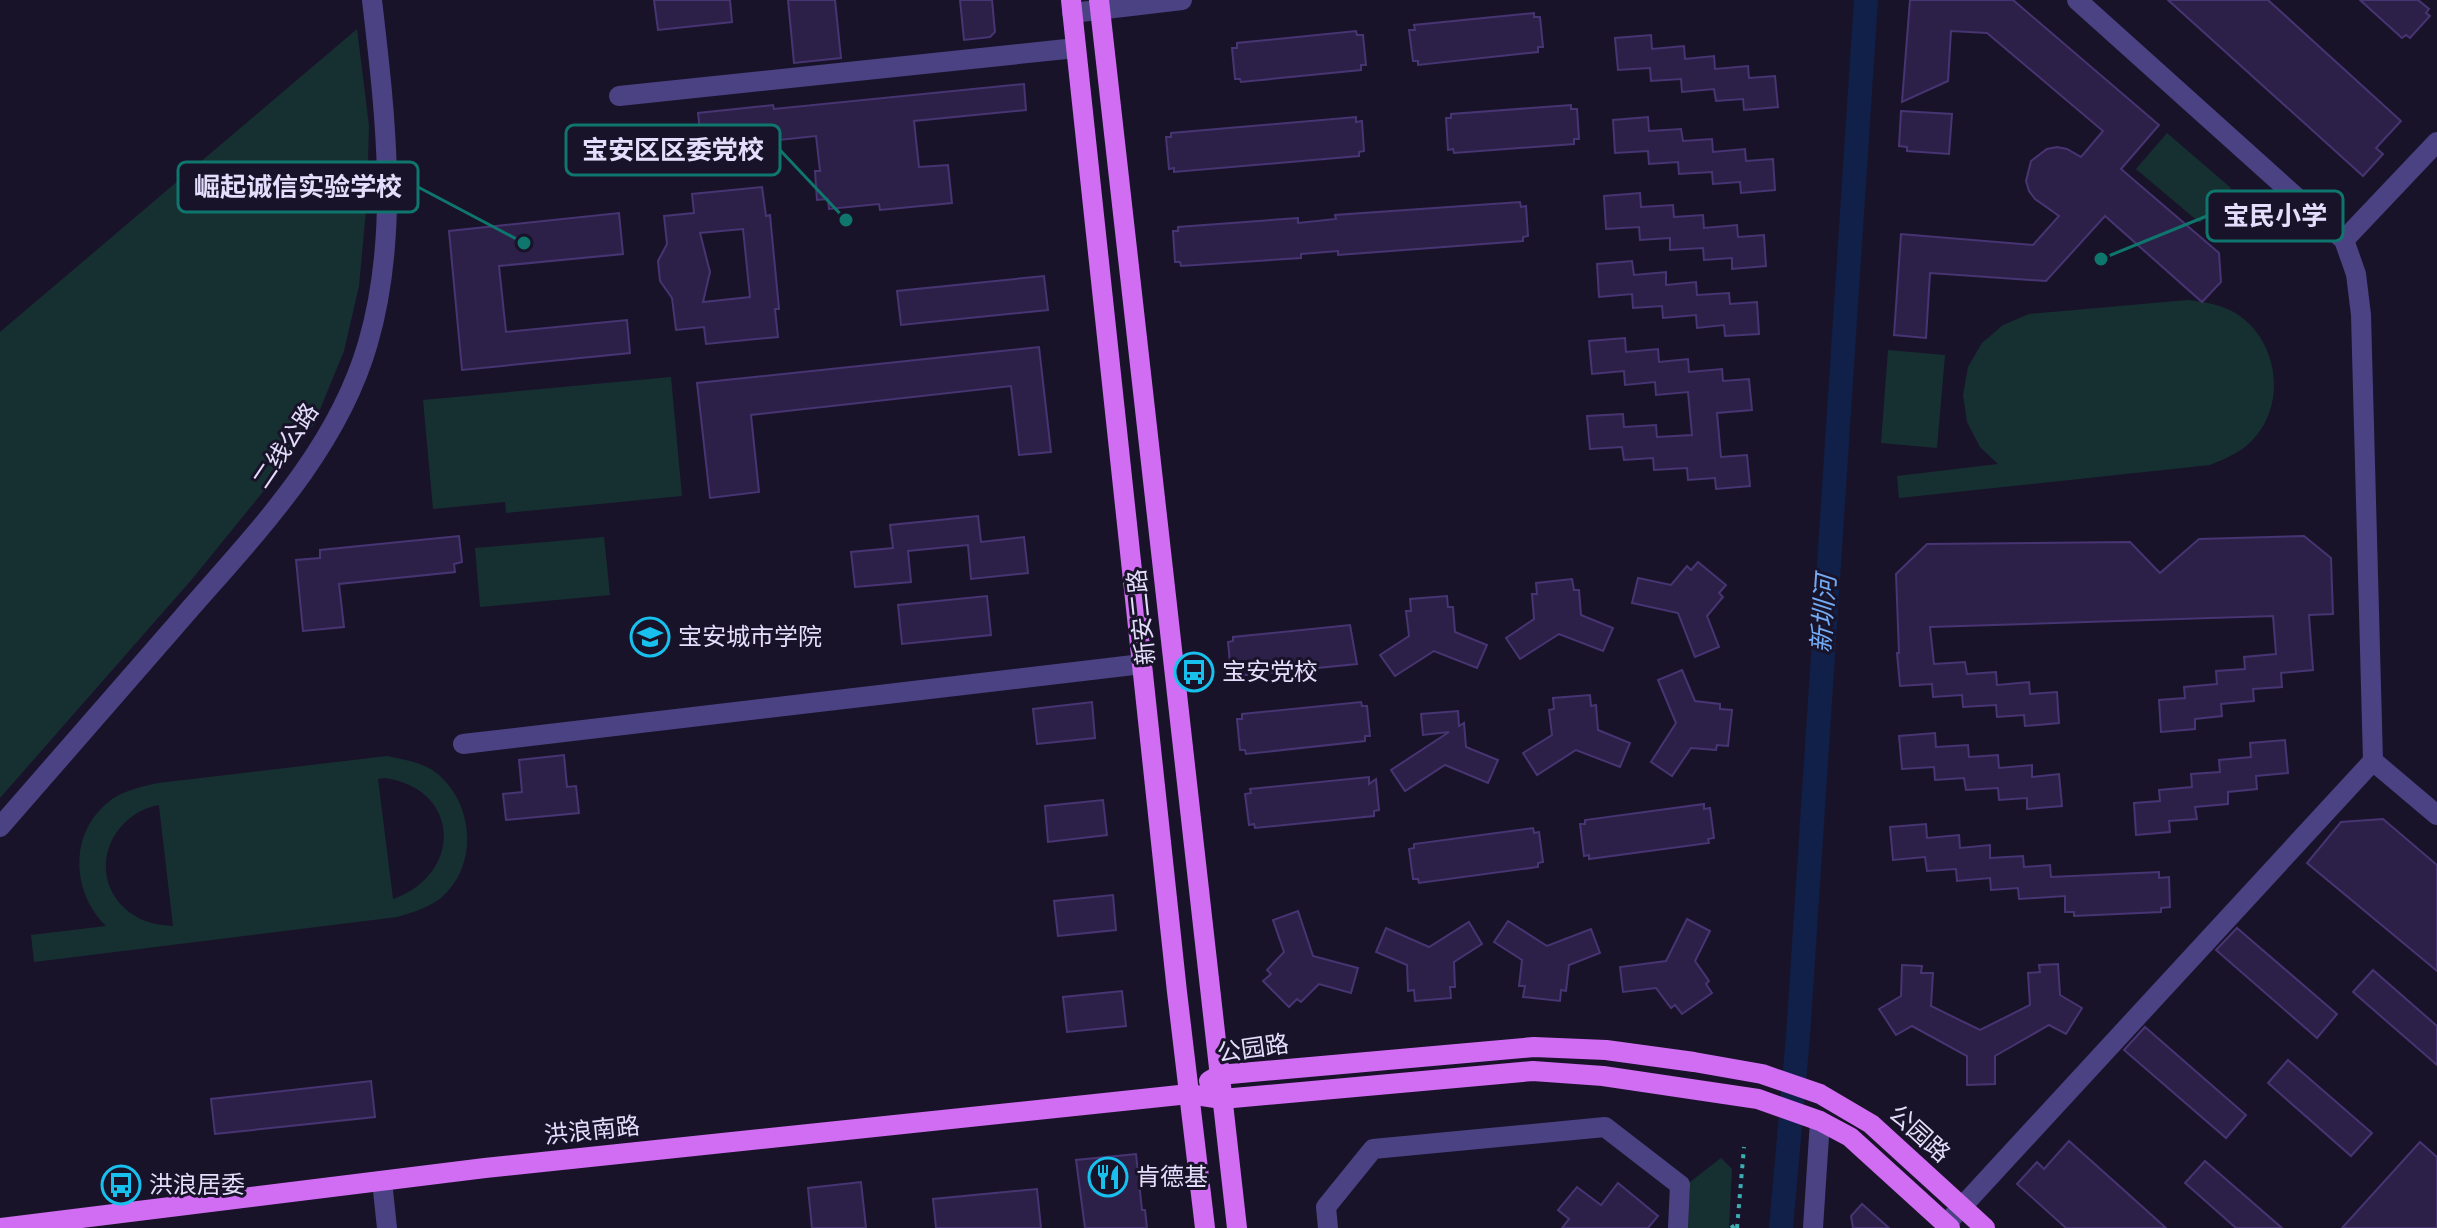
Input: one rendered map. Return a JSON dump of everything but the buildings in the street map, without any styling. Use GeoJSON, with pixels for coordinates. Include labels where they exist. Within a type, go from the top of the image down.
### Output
{"type":"FeatureCollection","features":[{"type":"Feature","properties":{"kind":"main road","name":"新安二路"},"geometry":{"type":"LineString","coordinates":[[1100,5],[1237,1228]]}},
{"type":"Feature","properties":{"kind":"main road","name":"新安二路"},"geometry":{"type":"LineString","coordinates":[[1072,6],[1205,1228]]}},
{"type":"Feature","properties":{"kind":"main road","name":"公园路"},"geometry":{"type":"LineString","coordinates":[[1189,1094],[1219,1075],[1534,1047],[1606,1050],[1694,1062],[1762,1074],[1820,1094],[1871,1124],[1985,1228]]}},
{"type":"Feature","properties":{"kind":"main road","name":"公园路"},"geometry":{"type":"LineString","coordinates":[[1189,1094],[1222,1099],[1533,1071],[1603,1076],[1758,1099],[1820,1121],[1850,1137],[1948,1226]]}},
{"type":"Feature","properties":{"kind":"main road","name":"洪浪南路"},"geometry":{"type":"LineString","coordinates":[[1,1228],[382,1181],[1189,1094]]}},
{"type":"Feature","properties":{"kind":"street","name":"二线公路"},"geometry":{"type":"LineString","coordinates":[[0,827],[285,496],[335,424],[352,387],[369,341],[384,241],[387,181],[385,115],[372,0]]}},
{"type":"Feature","properties":{"kind":"street"},"geometry":{"type":"LineString","coordinates":[[1072,6],[1182,0]]}},
{"type":"Feature","properties":{"kind":"street"},"geometry":{"type":"LineString","coordinates":[[1948,1226],[1962,1207],[2373,761],[2361,315],[2356,274],[2344,240],[2077,0]]}},
{"type":"Feature","properties":{"kind":"street"},"geometry":{"type":"LineString","coordinates":[[619,96],[1076,48]]}},
{"type":"Feature","properties":{"kind":"street"},"geometry":{"type":"LineString","coordinates":[[2344,240],[2437,142]]}},
{"type":"Feature","properties":{"kind":"street"},"geometry":{"type":"LineString","coordinates":[[463,744],[1142,664]]}},
{"type":"Feature","properties":{"kind":"street"},"geometry":{"type":"LineString","coordinates":[[2373,761],[2437,815]]}},
{"type":"Feature","properties":{"kind":"street"},"geometry":{"type":"LineString","coordinates":[[1813,1228],[1820,1121]]}},
{"type":"Feature","properties":{"kind":"street"},"geometry":{"type":"LineString","coordinates":[[1328,1228],[1326,1207],[1373,1149],[1605,1127],[1680,1185],[1678,1228]]}},
{"type":"Feature","properties":{"kind":"street"},"geometry":{"type":"LineString","coordinates":[[382,1181],[387,1228]]}},
{"type":"Feature","properties":{"kind":"path"},"geometry":{"type":"LineString","coordinates":[[1731,1228],[1737,1225],[1744,1147]]}},
{"type":"Feature","properties":{"kind":"green space"},"geometry":{"type":"Polygon","coordinates":[[[357,29],[369,126],[367,199],[359,286],[344,351],[314,424],[193,578],[0,798],[0,332],[357,29]]]}},
{"type":"Feature","properties":{"kind":"green space"},"geometry":{"type":"Polygon","coordinates":[[[2167,133],[2231,188],[2200,223],[2136,169],[2167,133]]]}},
{"type":"Feature","properties":{"kind":"green space"},"geometry":{"type":"Polygon","coordinates":[[[2188,300],[2222,307],[2240,316],[2253,327],[2269,356],[2274,389],[2271,406],[2256,436],[2241,450],[2210,465],[1899,498],[1897,476],[1998,464],[1980,447],[1967,422],[1963,395],[1968,367],[1982,343],[2003,325],[2029,314],[2188,300]]]}},
{"type":"Feature","properties":{"kind":"green space"},"geometry":{"type":"Polygon","coordinates":[[[1888,350],[1945,355],[1937,448],[1881,443],[1888,350]]]}},
{"type":"Feature","properties":{"kind":"green space"},"geometry":{"type":"Polygon","coordinates":[[[671,377],[682,496],[506,513],[505,502],[433,509],[423,400],[671,377]]]}},
{"type":"Feature","properties":{"kind":"green space"},"geometry":{"type":"Polygon","coordinates":[[[604,537],[610,595],[480,607],[475,548],[604,537]]]}},
{"type":"Feature","properties":{"kind":"green space"},"geometry":{"type":"Polygon","coordinates":[[[387,756],[407,760],[439,775],[459,803],[467,836],[462,869],[442,897],[426,907],[397,917],[34,962],[31,935],[106,926],[86,898],[81,881],[79,865],[86,832],[106,804],[130,790],[158,783],[387,756]],[[378,779],[393,899],[416,887],[432,871],[441,853],[444,833],[439,815],[428,798],[410,785],[378,779]],[[159,806],[140,811],[125,822],[108,851],[106,868],[109,885],[117,900],[132,914],[157,924],[173,926],[159,806]]]}},
{"type":"Feature","properties":{"kind":"green space"},"geometry":{"type":"Polygon","coordinates":[[[1721,1158],[1732,1169],[1729,1228],[1688,1228],[1690,1182],[1721,1158]]]}},
{"type":"Feature","properties":{"kind":"waterway","name":"新圳河"},"geometry":{"type":"LineString","coordinates":[[1781,1228],[1798,1036],[1866,0]]}},
{"type":"Feature","properties":{"kind":"place","name":"宝安区区委党校"},"geometry":{"type":"Point","coordinates":[846,220]}},
{"type":"Feature","properties":{"kind":"place","name":"崛起诚信实验学校"},"geometry":{"type":"Point","coordinates":[524,243]}},
{"type":"Feature","properties":{"kind":"place","name":"宝民小学"},"geometry":{"type":"Point","coordinates":[2101,259]}},
{"type":"Feature","properties":{"kind":"place","name":"宝安城市学院"},"geometry":{"type":"Point","coordinates":[650,637]}},
{"type":"Feature","properties":{"kind":"place","name":"宝安党校"},"geometry":{"type":"Point","coordinates":[1194,672]}},
{"type":"Feature","properties":{"kind":"place","name":"肯德基"},"geometry":{"type":"Point","coordinates":[1108,1177]}},
{"type":"Feature","properties":{"kind":"place","name":"洪浪居委"},"geometry":{"type":"Point","coordinates":[121,1185]}}]}
